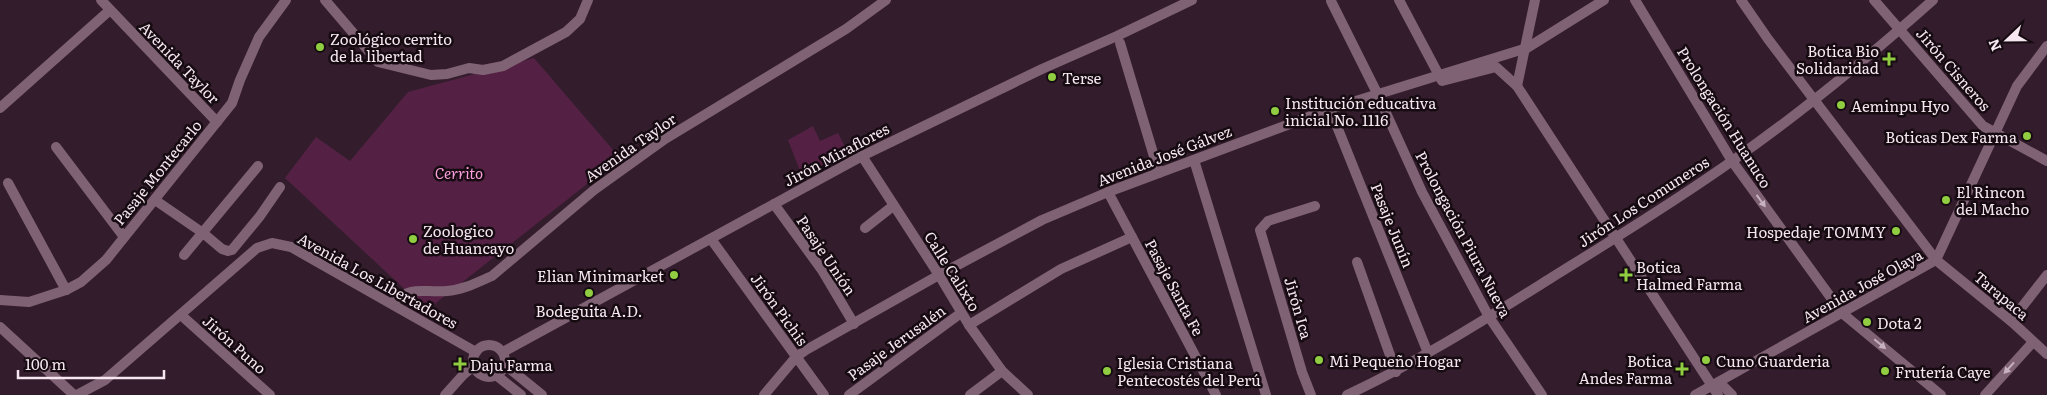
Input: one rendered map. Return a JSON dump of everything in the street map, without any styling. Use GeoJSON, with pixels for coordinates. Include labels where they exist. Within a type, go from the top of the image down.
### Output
{"type":"FeatureCollection","features":[{"type":"Feature","properties":{"kind":"street","name":"Avenida Taylor"},"geometry":{"type":"LineString","coordinates":[[101,0],[217,122]]}},
{"type":"Feature","properties":{"kind":"street","name":"Pasaje Montecarlo"},"geometry":{"type":"LineString","coordinates":[[0,300],[29,302],[66,290],[81,282],[106,260],[232,103],[259,37],[286,0]]}},
{"type":"Feature","properties":{"kind":"street"},"geometry":{"type":"LineString","coordinates":[[325,0],[378,62],[430,75],[447,74],[469,68],[484,70],[503,66],[566,32],[580,19],[588,0]]}},
{"type":"Feature","properties":{"kind":"street","name":"Avenida Taylor"},"geometry":{"type":"LineString","coordinates":[[392,303],[402,294],[410,291],[448,291],[474,284],[492,276],[594,190],[665,139],[846,28],[886,0]]}},
{"type":"Feature","properties":{"kind":"street","name":"Jirón Miraflores"},"geometry":{"type":"LineString","coordinates":[[503,352],[862,156],[1042,69],[1192,0]]}},
{"type":"Feature","properties":{"kind":"street"},"geometry":{"type":"LineString","coordinates":[[1399,0],[1442,81],[1496,67],[1517,86],[1716,388],[1732,395]]}},
{"type":"Feature","properties":{"kind":"street"},"geometry":{"type":"LineString","coordinates":[[1517,86],[1535,0]]}},
{"type":"Feature","properties":{"kind":"street","name":"Avenida José Gálvez"},"geometry":{"type":"LineString","coordinates":[[764,395],[796,357],[939,275],[1042,220],[1108,192],[1330,109],[1526,48],[1604,0]]}},
{"type":"Feature","properties":{"kind":"street","name":"Prolongación Huanuco"},"geometry":{"type":"LineString","coordinates":[[1635,0],[1732,161],[1842,313],[1941,395]]}},
{"type":"Feature","properties":{"kind":"street","name":"Tarapaca"},"geometry":{"type":"LineString","coordinates":[[1741,0],[1814,100],[1936,260],[2011,321],[2047,354]]}},
{"type":"Feature","properties":{"kind":"street","name":"Jirón Cisneros"},"geometry":{"type":"LineString","coordinates":[[1874,0],[1983,126],[2047,162]]}},
{"type":"Feature","properties":{"kind":"street","name":"Jirón Los Comuneros"},"geometry":{"type":"LineString","coordinates":[[1347,395],[1396,372],[1489,317],[1617,238],[1732,161],[1814,100],[1933,0]]}},
{"type":"Feature","properties":{"kind":"street","name":"Prolongación Piura Nueva"},"geometry":{"type":"LineString","coordinates":[[1331,1],[1377,93],[1422,192],[1489,317],[1542,395]]}},
{"type":"Feature","properties":{"kind":"street"},"geometry":{"type":"LineString","coordinates":[[0,108],[110,10]]}},
{"type":"Feature","properties":{"kind":"street"},"geometry":{"type":"LineString","coordinates":[[1120,43],[1158,173]]}},
{"type":"Feature","properties":{"kind":"street","name":"Avenida José Olaya"},"geometry":{"type":"LineString","coordinates":[[1695,395],[1716,388],[1936,260],[2017,86],[2047,46]]}},
{"type":"Feature","properties":{"kind":"street","name":"Pasaje Junín"},"geometry":{"type":"LineString","coordinates":[[1330,109],[1428,353]]}},
{"type":"Feature","properties":{"kind":"street"},"geometry":{"type":"LineString","coordinates":[[56,147],[124,237]]}},
{"type":"Feature","properties":{"kind":"street","name":"Calle Calixto"},"geometry":{"type":"LineString","coordinates":[[862,156],[969,325],[1002,371],[1028,395]]}},
{"type":"Feature","properties":{"kind":"street"},"geometry":{"type":"LineString","coordinates":[[1194,160],[1266,395]]}},
{"type":"Feature","properties":{"kind":"street"},"geometry":{"type":"LineString","coordinates":[[184,255],[258,166]]}},
{"type":"Feature","properties":{"kind":"street"},"geometry":{"type":"LineString","coordinates":[[8,183],[66,290]]}},
{"type":"Feature","properties":{"kind":"street"},"geometry":{"type":"LineString","coordinates":[[155,200],[203,233],[222,249],[228,251],[232,250],[260,216],[280,187]]}},
{"type":"Feature","properties":{"kind":"street","name":"Pasaje Santa Fe"},"geometry":{"type":"LineString","coordinates":[[1108,192],[1216,395]]}},
{"type":"Feature","properties":{"kind":"street","name":"Pasaje Unión"},"geometry":{"type":"LineString","coordinates":[[774,204],[822,270],[854,324]]}},
{"type":"Feature","properties":{"kind":"street"},"geometry":{"type":"LineString","coordinates":[[865,228],[893,206]]}},
{"type":"Feature","properties":{"kind":"street","name":"Jirón Ica"},"geometry":{"type":"LineString","coordinates":[[1311,395],[1302,372],[1260,230],[1268,221],[1315,206]]}},
{"type":"Feature","properties":{"kind":"street"},"geometry":{"type":"LineString","coordinates":[[969,325],[1061,269],[1132,237]]}},
{"type":"Feature","properties":{"kind":"street","name":"Jirón Pichis"},"geometry":{"type":"LineString","coordinates":[[711,240],[824,395]]}},
{"type":"Feature","properties":{"kind":"street","name":"Avenida Los Libertadores"},"geometry":{"type":"LineString","coordinates":[[76,395],[104,380],[258,248],[272,243],[290,246],[476,352]]}},
{"type":"Feature","properties":{"kind":"street"},"geometry":{"type":"LineString","coordinates":[[1357,262],[1396,372]]}},
{"type":"Feature","properties":{"kind":"street"},"geometry":{"type":"LineString","coordinates":[[2011,321],[2047,275]]}},
{"type":"Feature","properties":{"kind":"street","name":"Pasaje Jerusalén"},"geometry":{"type":"LineString","coordinates":[[849,395],[961,313]]}},
{"type":"Feature","properties":{"kind":"street","name":"Jirón Puno"},"geometry":{"type":"LineString","coordinates":[[181,315],[270,395]]}},
{"type":"Feature","properties":{"kind":"street"},"geometry":{"type":"LineString","coordinates":[[0,327],[76,395]]}},
{"type":"Feature","properties":{"kind":"street"},"geometry":{"type":"LineString","coordinates":[[1985,395],[2033,342]]}},
{"type":"Feature","properties":{"kind":"street"},"geometry":{"type":"LineString","coordinates":[[488,345],[496,346],[503,352],[505,365],[501,372],[496,375],[483,376],[474,366],[476,352],[482,347],[488,345]]}},
{"type":"Feature","properties":{"kind":"street"},"geometry":{"type":"LineString","coordinates":[[505,365],[542,395]]}},
{"type":"Feature","properties":{"kind":"street"},"geometry":{"type":"LineString","coordinates":[[445,395],[463,374],[474,366]]}},
{"type":"Feature","properties":{"kind":"street"},"geometry":{"type":"LineString","coordinates":[[970,395],[1002,371]]}},
{"type":"Feature","properties":{"kind":"street"},"geometry":{"type":"LineString","coordinates":[[496,375],[521,395]]}},
{"type":"Feature","properties":{"kind":"green space","name":"Cerrito"},"geometry":{"type":"Polygon","coordinates":[[[534,58],[620,158],[427,310],[285,178],[316,137],[350,161],[408,92],[534,58]]]}},
{"type":"Feature","properties":{"kind":"green space"},"geometry":{"type":"Polygon","coordinates":[[[813,126],[820,141],[838,133],[847,151],[802,176],[788,140],[813,126]]]}},
{"type":"Feature","properties":{"kind":"place","name":"Zoológico cerrito de la libertad"},"geometry":{"type":"Point","coordinates":[320,47]}},
{"type":"Feature","properties":{"kind":"place","name":"Botica Bio Solidaridad"},"geometry":{"type":"Point","coordinates":[1889,59]}},
{"type":"Feature","properties":{"kind":"place","name":"Terse"},"geometry":{"type":"Point","coordinates":[1052,77]}},
{"type":"Feature","properties":{"kind":"place","name":"Aeminpu Hyo"},"geometry":{"type":"Point","coordinates":[1841,105]}},
{"type":"Feature","properties":{"kind":"place","name":"Institución educativa inicial No. 1116"},"geometry":{"type":"Point","coordinates":[1275,111]}},
{"type":"Feature","properties":{"kind":"place","name":"Boticas Dex Farma"},"geometry":{"type":"Point","coordinates":[2027,136]}},
{"type":"Feature","properties":{"kind":"place","name":"El Rincon del Macho"},"geometry":{"type":"Point","coordinates":[1946,200]}},
{"type":"Feature","properties":{"kind":"place","name":"Hospedaje TOMMY"},"geometry":{"type":"Point","coordinates":[1896,231]}},
{"type":"Feature","properties":{"kind":"place","name":"Zoologico de Huancayo"},"geometry":{"type":"Point","coordinates":[413,239]}},
{"type":"Feature","properties":{"kind":"place","name":"Elian Minimarket"},"geometry":{"type":"Point","coordinates":[674,275]}},
{"type":"Feature","properties":{"kind":"place","name":"Botica Halmed Farma"},"geometry":{"type":"Point","coordinates":[1626,275]}},
{"type":"Feature","properties":{"kind":"place","name":"Bodeguita A.D."},"geometry":{"type":"Point","coordinates":[589,293]}},
{"type":"Feature","properties":{"kind":"place","name":"Dota 2"},"geometry":{"type":"Point","coordinates":[1867,322]}},
{"type":"Feature","properties":{"kind":"place","name":"Mi Pequeño Hogar"},"geometry":{"type":"Point","coordinates":[1319,360]}},
{"type":"Feature","properties":{"kind":"place","name":"Cuno Guarderia"},"geometry":{"type":"Point","coordinates":[1706,360]}},
{"type":"Feature","properties":{"kind":"place","name":"Daju Farma"},"geometry":{"type":"Point","coordinates":[460,364]}},
{"type":"Feature","properties":{"kind":"place","name":"Botica Andes Farma"},"geometry":{"type":"Point","coordinates":[1682,369]}},
{"type":"Feature","properties":{"kind":"place","name":"Iglesia Cristiana Pentecostés del Perú"},"geometry":{"type":"Point","coordinates":[1107,371]}},
{"type":"Feature","properties":{"kind":"place","name":"Frutería Caye"},"geometry":{"type":"Point","coordinates":[1885,371]}}]}
